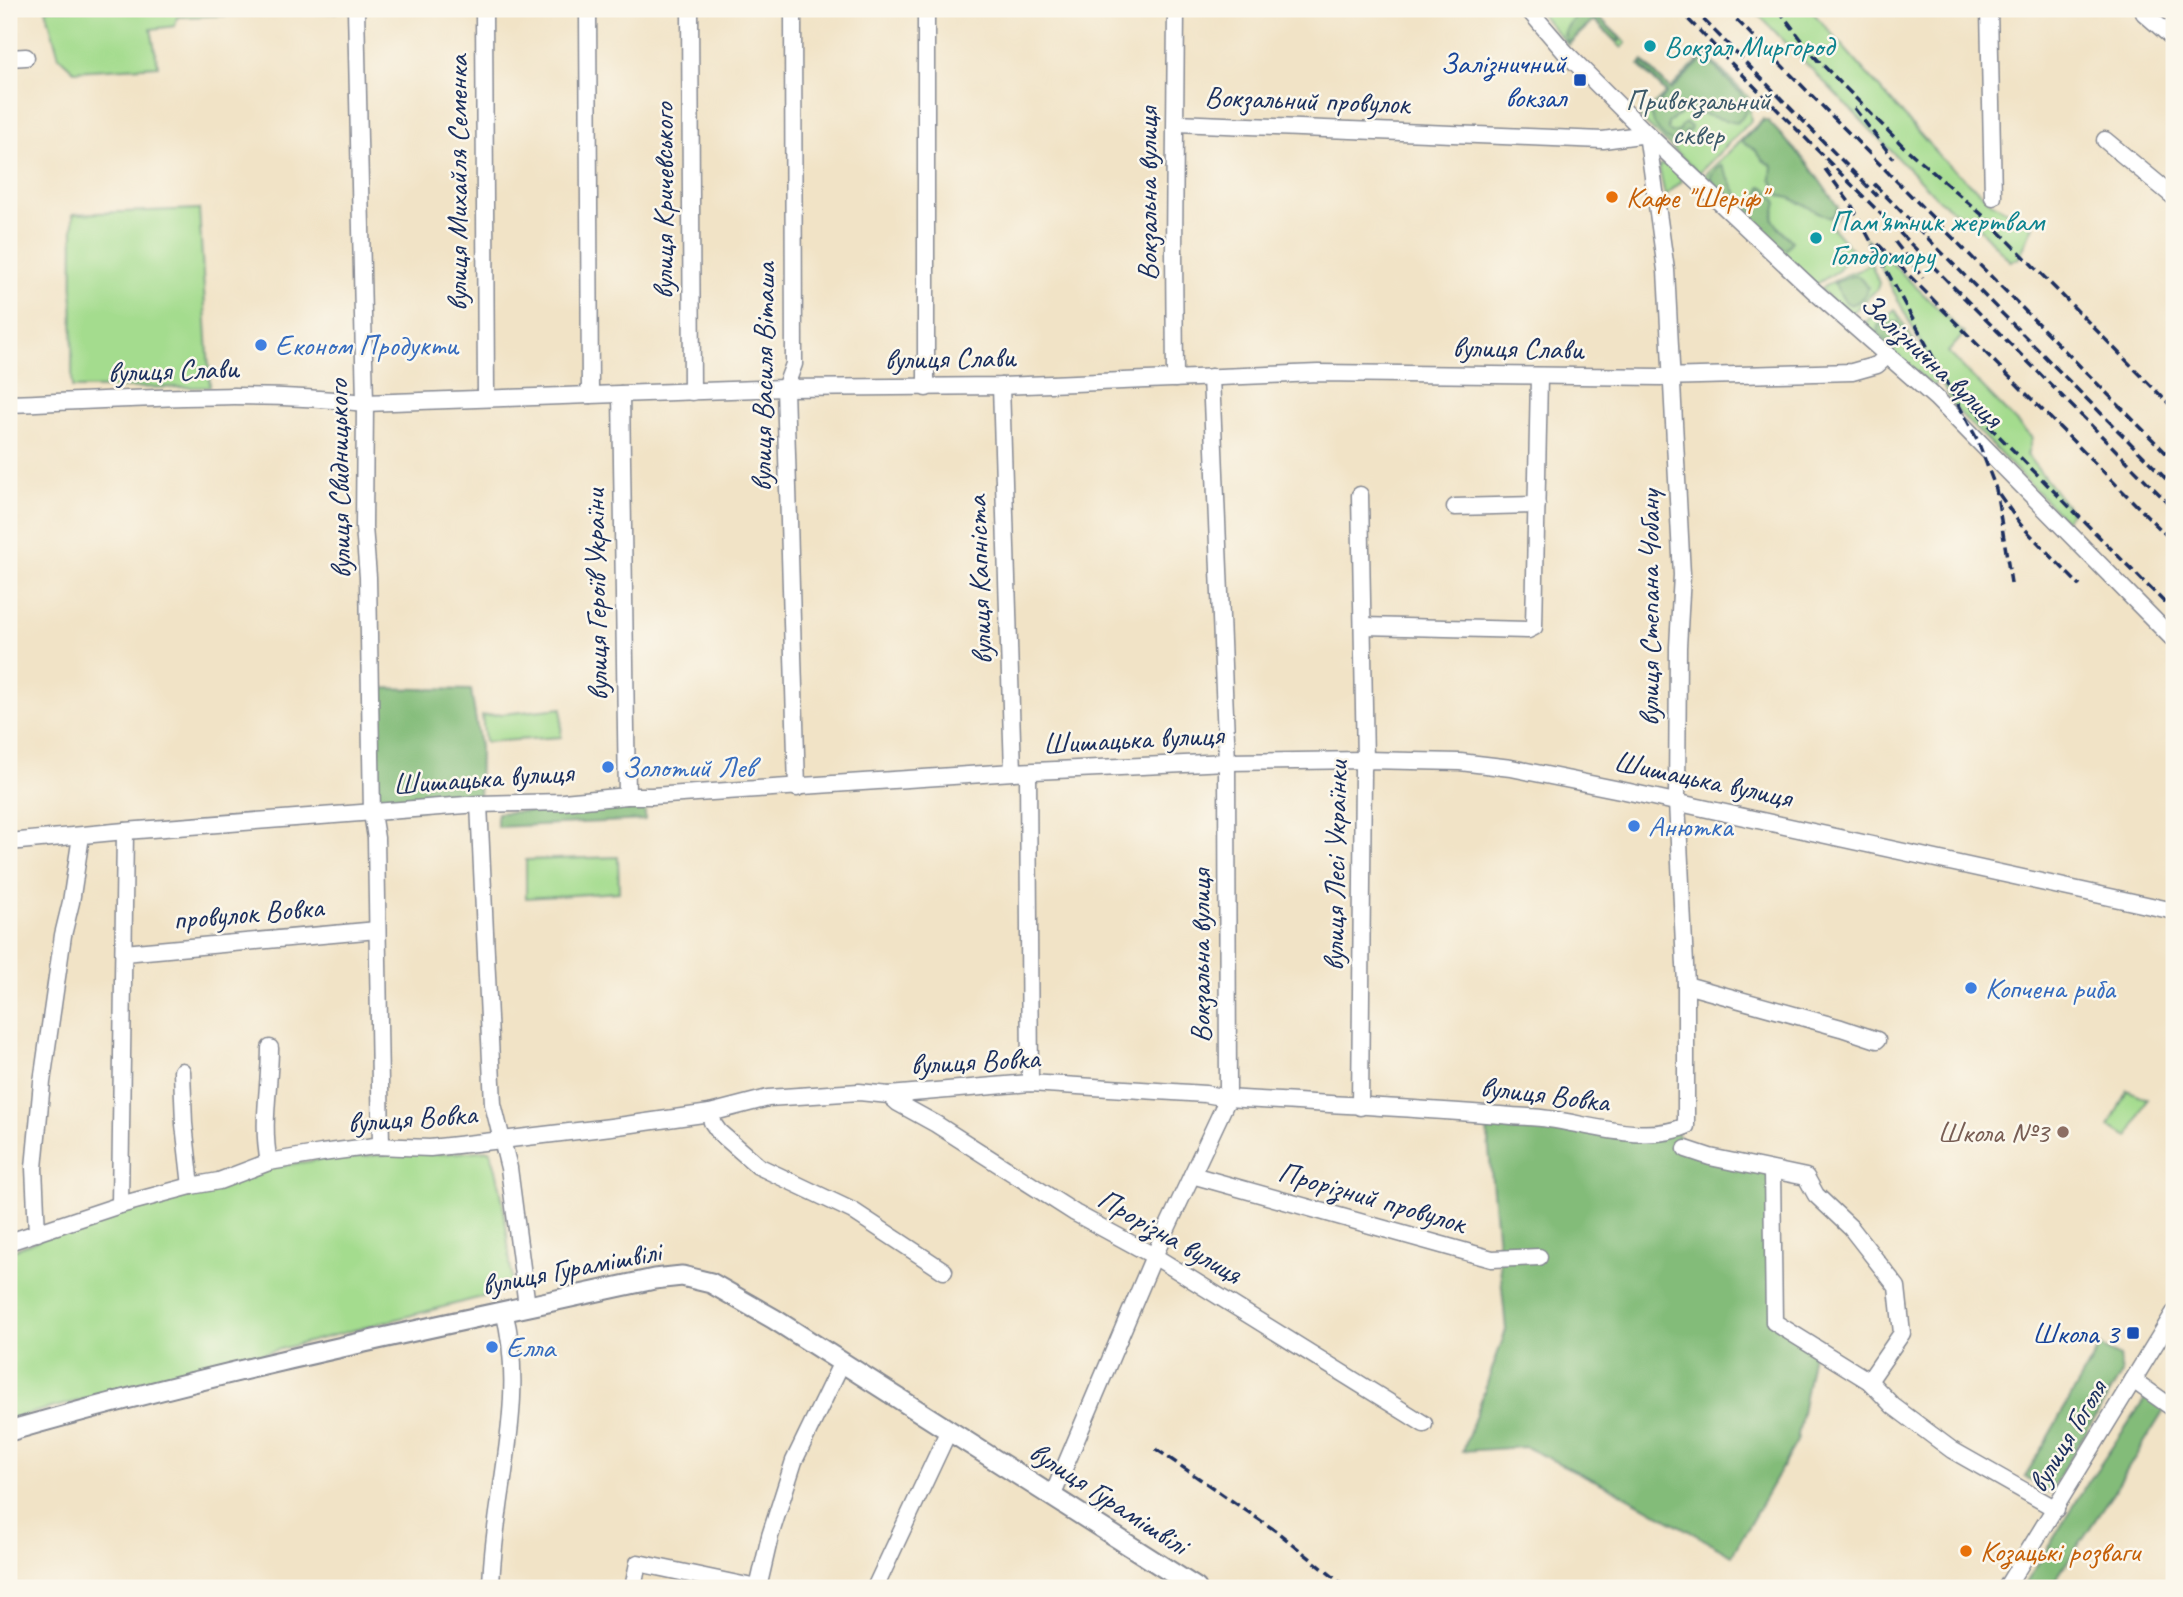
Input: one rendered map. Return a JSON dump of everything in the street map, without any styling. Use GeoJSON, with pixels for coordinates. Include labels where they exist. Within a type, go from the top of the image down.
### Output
{"type":"FeatureCollection","features":[{"type":"Feature","properties":{"kind":"main road","name":"вулиця Гурамішвілі"},"geometry":{"type":"LineString","coordinates":[[9,1431],[190,1383],[504,1311],[654,1279],[682,1276],[711,1283],[842,1362],[1196,1588]]}},
{"type":"Feature","properties":{"kind":"street","name":"вулиця Свидницького"},"geometry":{"type":"LineString","coordinates":[[356,9],[365,403],[364,527],[368,577],[373,818],[376,838],[381,1146]]}},
{"type":"Feature","properties":{"kind":"street","name":"вулиця Михайля Семенка"},"geometry":{"type":"LineString","coordinates":[[484,9],[486,398]]}},
{"type":"Feature","properties":{"kind":"street"},"geometry":{"type":"LineString","coordinates":[[588,9],[590,395]]}},
{"type":"Feature","properties":{"kind":"street","name":"вулиця Кричевського"},"geometry":{"type":"LineString","coordinates":[[690,9],[692,392]]}},
{"type":"Feature","properties":{"kind":"street","name":"вулиця Василя Віташа"},"geometry":{"type":"LineString","coordinates":[[793,9],[794,364],[785,388],[797,788]]}},
{"type":"Feature","properties":{"kind":"street"},"geometry":{"type":"LineString","coordinates":[[926,9],[926,388]]}},
{"type":"Feature","properties":{"kind":"street","name":"Вокзальна вулиця"},"geometry":{"type":"LineString","coordinates":[[1175,379],[1176,9]]}},
{"type":"Feature","properties":{"kind":"street","name":"Залізнична вулиця"},"geometry":{"type":"LineString","coordinates":[[1528,9],[1573,61],[1647,134],[1969,431],[2174,640]]}},
{"type":"Feature","properties":{"kind":"street"},"geometry":{"type":"LineString","coordinates":[[1989,9],[1993,197]]}},
{"type":"Feature","properties":{"kind":"street"},"geometry":{"type":"LineString","coordinates":[[2144,13],[2174,39]]}},
{"type":"Feature","properties":{"kind":"street"},"geometry":{"type":"LineString","coordinates":[[9,58],[26,57]]}},
{"type":"Feature","properties":{"kind":"street","name":"Вокзальний провулок"},"geometry":{"type":"LineString","coordinates":[[1176,123],[1603,140],[1647,134]]}},
{"type":"Feature","properties":{"kind":"street","name":"вулиця Степана Чобану"},"geometry":{"type":"LineString","coordinates":[[1647,134],[1666,270],[1682,575],[1678,647],[1677,802],[1686,985],[1686,1126]]}},
{"type":"Feature","properties":{"kind":"street"},"geometry":{"type":"LineString","coordinates":[[2105,140],[2174,197]]}},
{"type":"Feature","properties":{"kind":"street","name":"вулиця Слави"},"geometry":{"type":"LineString","coordinates":[[9,404],[240,395],[310,396],[365,403],[785,388],[1001,386],[1318,373],[1671,377],[1852,372],[1877,365],[1888,355]]}},
{"type":"Feature","properties":{"kind":"street","name":"Вокзальна вулиця"},"geometry":{"type":"LineString","coordinates":[[1052,1497],[1154,1256],[1228,1098],[1227,762],[1211,377]]}},
{"type":"Feature","properties":{"kind":"street"},"geometry":{"type":"LineString","coordinates":[[1363,626],[1531,629],[1536,622],[1539,377]]}},
{"type":"Feature","properties":{"kind":"street","name":"вулиця Капніста"},"geometry":{"type":"LineString","coordinates":[[1001,386],[1021,772],[1030,1083]]}},
{"type":"Feature","properties":{"kind":"street","name":"вулиця Героїв України"},"geometry":{"type":"LineString","coordinates":[[621,394],[628,796]]}},
{"type":"Feature","properties":{"kind":"street","name":"вулиця Лесі Українки"},"geometry":{"type":"LineString","coordinates":[[1360,495],[1365,760],[1360,1107]]}},
{"type":"Feature","properties":{"kind":"street"},"geometry":{"type":"LineString","coordinates":[[1455,507],[1537,505]]}},
{"type":"Feature","properties":{"kind":"street","name":"Шишацька вулиця"},"geometry":{"type":"LineString","coordinates":[[9,842],[125,831],[373,818],[479,804],[563,802],[1021,772],[1227,762],[1460,762],[1511,768],[1677,802],[2174,911]]}},
{"type":"Feature","properties":{"kind":"street"},"geometry":{"type":"LineString","coordinates":[[479,804],[493,1104],[509,1168],[527,1306]]}},
{"type":"Feature","properties":{"kind":"street"},"geometry":{"type":"LineString","coordinates":[[120,1205],[125,831]]}},
{"type":"Feature","properties":{"kind":"street"},"geometry":{"type":"LineString","coordinates":[[37,1233],[34,1168],[42,1082],[62,935],[71,902],[81,836]]}},
{"type":"Feature","properties":{"kind":"street","name":"провулок Вовка"},"geometry":{"type":"LineString","coordinates":[[124,953],[377,930]]}},
{"type":"Feature","properties":{"kind":"street"},"geometry":{"type":"LineString","coordinates":[[1686,985],[1877,1040]]}},
{"type":"Feature","properties":{"kind":"street"},"geometry":{"type":"LineString","coordinates":[[269,1162],[266,1136],[270,1048]]}},
{"type":"Feature","properties":{"kind":"street"},"geometry":{"type":"LineString","coordinates":[[182,1071],[191,1186]]}},
{"type":"Feature","properties":{"kind":"street","name":"вулиця Вовка"},"geometry":{"type":"LineString","coordinates":[[9,1242],[120,1205],[219,1181],[269,1162],[381,1146],[430,1147],[611,1128],[710,1113],[768,1098],[859,1092],[889,1095],[1030,1083],[1548,1119],[1614,1131],[1675,1131],[1686,1126]]}},
{"type":"Feature","properties":{"kind":"street","name":"Прорізна вулиця"},"geometry":{"type":"LineString","coordinates":[[889,1095],[1074,1213],[1154,1256],[1424,1423]]}},
{"type":"Feature","properties":{"kind":"street"},"geometry":{"type":"LineString","coordinates":[[710,1113],[719,1132],[758,1166],[853,1211],[944,1271]]}},
{"type":"Feature","properties":{"kind":"street"},"geometry":{"type":"LineString","coordinates":[[1686,1149],[1710,1157],[1806,1177],[1816,1195],[1852,1228],[1897,1287],[1902,1333],[1869,1381]]}},
{"type":"Feature","properties":{"kind":"street"},"geometry":{"type":"LineString","coordinates":[[1772,1171],[1774,1322],[1869,1381],[1893,1406],[1952,1450],[2056,1509]]}},
{"type":"Feature","properties":{"kind":"street","name":"Прорізний провулок"},"geometry":{"type":"LineString","coordinates":[[1192,1175],[1492,1259],[1539,1258]]}},
{"type":"Feature","properties":{"kind":"street"},"geometry":{"type":"LineString","coordinates":[[491,1588],[498,1508],[512,1411],[512,1355],[504,1311]]}},
{"type":"Feature","properties":{"kind":"street","name":"вулиця Гоголя"},"geometry":{"type":"LineString","coordinates":[[2006,1588],[2174,1313]]}},
{"type":"Feature","properties":{"kind":"street"},"geometry":{"type":"LineString","coordinates":[[633,1588],[638,1563],[757,1588],[794,1461],[842,1362]]}},
{"type":"Feature","properties":{"kind":"street"},"geometry":{"type":"LineString","coordinates":[[2133,1380],[2174,1409]]}},
{"type":"Feature","properties":{"kind":"street"},"geometry":{"type":"LineString","coordinates":[[875,1588],[949,1430]]}},
{"type":"Feature","properties":{"kind":"green space"},"geometry":{"type":"Polygon","coordinates":[[[46,9],[337,9],[337,12],[177,17],[175,26],[151,29],[158,66],[74,71],[59,57],[46,9]]]}},
{"type":"Feature","properties":{"kind":"green space"},"geometry":{"type":"Polygon","coordinates":[[[1536,9],[1605,9],[1598,16],[1626,43],[1622,48],[1594,20],[1568,45],[1536,9]]]}},
{"type":"Feature","properties":{"kind":"green space"},"geometry":{"type":"Polygon","coordinates":[[[1596,9],[1603,9],[1597,14],[1598,17],[1620,41],[1616,41],[1594,19],[1570,42],[1567,41],[1564,33],[1572,19],[1596,9]]]}},
{"type":"Feature","properties":{"kind":"green space"},"geometry":{"type":"Polygon","coordinates":[[[1753,9],[1810,9],[1941,158],[1991,202],[2033,226],[2019,258],[2010,261],[1980,229],[1938,199],[1753,9]]]}},
{"type":"Feature","properties":{"kind":"green space","name":"Привокзальний сквер"},"geometry":{"type":"Polygon","coordinates":[[[1705,54],[1748,97],[1751,121],[1699,173],[1640,118],[1666,93],[1639,65],[1643,61],[1670,89],[1705,54]]]}},
{"type":"Feature","properties":{"kind":"green space"},"geometry":{"type":"Polygon","coordinates":[[[1706,58],[1742,95],[1746,103],[1745,114],[1736,123],[1686,110],[1668,123],[1668,130],[1672,133],[1680,131],[1681,126],[1686,123],[1691,127],[1676,144],[1660,132],[1650,114],[1667,93],[1641,65],[1643,62],[1671,90],[1706,58]]]}},
{"type":"Feature","properties":{"kind":"green space"},"geometry":{"type":"Polygon","coordinates":[[[1763,119],[1801,160],[1840,214],[1830,225],[1851,249],[1839,270],[1815,285],[1704,176],[1763,119]]]}},
{"type":"Feature","properties":{"kind":"green space"},"geometry":{"type":"Polygon","coordinates":[[[1767,120],[1808,164],[1838,207],[1830,218],[1781,196],[1771,179],[1772,165],[1742,141],[1767,120]]]}},
{"type":"Feature","properties":{"kind":"green space"},"geometry":{"type":"Polygon","coordinates":[[[1668,162],[1680,174],[1681,182],[1665,196],[1659,167],[1668,162]]]}},
{"type":"Feature","properties":{"kind":"green space"},"geometry":{"type":"Polygon","coordinates":[[[1721,165],[1739,196],[1755,210],[1761,186],[1770,193],[1777,203],[1773,219],[1792,241],[1786,250],[1774,243],[1714,184],[1710,177],[1721,165]]]}},
{"type":"Feature","properties":{"kind":"green space"},"geometry":{"type":"Polygon","coordinates":[[[199,209],[210,387],[72,388],[73,214],[199,209]]]}},
{"type":"Feature","properties":{"kind":"green space"},"geometry":{"type":"Polygon","coordinates":[[[1865,237],[1964,334],[1948,352],[2032,438],[2027,455],[2071,512],[2065,520],[1954,407],[1865,237]]]}},
{"type":"Feature","properties":{"kind":"green space"},"geometry":{"type":"Polygon","coordinates":[[[1870,262],[1879,283],[1877,289],[1849,316],[1820,289],[1860,270],[1870,262]]]}},
{"type":"Feature","properties":{"kind":"green space"},"geometry":{"type":"Polygon","coordinates":[[[1858,276],[1868,287],[1862,298],[1851,305],[1845,302],[1834,283],[1858,276]]]}},
{"type":"Feature","properties":{"kind":"green space"},"geometry":{"type":"Polygon","coordinates":[[[1895,309],[1937,382],[1934,387],[1862,325],[1875,314],[1882,321],[1895,309]]]}},
{"type":"Feature","properties":{"kind":"green space"},"geometry":{"type":"Polygon","coordinates":[[[1898,322],[1902,328],[1898,345],[1891,345],[1879,335],[1878,325],[1898,322]]]}},
{"type":"Feature","properties":{"kind":"green space"},"geometry":{"type":"Polygon","coordinates":[[[370,688],[471,690],[480,747],[479,804],[372,813],[370,688]]]}},
{"type":"Feature","properties":{"kind":"green space"},"geometry":{"type":"Polygon","coordinates":[[[562,708],[561,737],[485,742],[482,716],[562,708]]]}},
{"type":"Feature","properties":{"kind":"green space"},"geometry":{"type":"Polygon","coordinates":[[[645,804],[645,820],[497,827],[497,813],[645,804]]]}},
{"type":"Feature","properties":{"kind":"green space"},"geometry":{"type":"Polygon","coordinates":[[[618,857],[619,892],[526,898],[526,860],[618,857]]]}},
{"type":"Feature","properties":{"kind":"green space"},"geometry":{"type":"Polygon","coordinates":[[[2127,1090],[2147,1099],[2129,1137],[2109,1127],[2127,1090]]]}},
{"type":"Feature","properties":{"kind":"green space"},"geometry":{"type":"Polygon","coordinates":[[[1487,1128],[1675,1131],[1686,1149],[1772,1171],[1774,1322],[1814,1348],[1797,1441],[1732,1555],[1617,1491],[1525,1447],[1463,1451],[1506,1330],[1487,1128]]]}},
{"type":"Feature","properties":{"kind":"green space"},"geometry":{"type":"Polygon","coordinates":[[[490,1150],[503,1202],[513,1289],[9,1419],[9,1252],[43,1238],[268,1168],[323,1159],[490,1150]]]}},
{"type":"Feature","properties":{"kind":"green space"},"geometry":{"type":"Polygon","coordinates":[[[2100,1346],[2119,1357],[2122,1373],[2049,1493],[2025,1477],[2100,1346]]]}},
{"type":"Feature","properties":{"kind":"green space"},"geometry":{"type":"Polygon","coordinates":[[[2147,1396],[2165,1409],[2113,1493],[2050,1588],[2023,1588],[2089,1481],[2147,1396]]]}},
{"type":"Feature","properties":{"kind":"railway"},"geometry":{"type":"LineString","coordinates":[[1678,9],[2174,509]]}},
{"type":"Feature","properties":{"kind":"railway"},"geometry":{"type":"LineString","coordinates":[[1693,9],[1877,196]]}},
{"type":"Feature","properties":{"kind":"railway"},"geometry":{"type":"LineString","coordinates":[[1726,9],[2174,461]]}},
{"type":"Feature","properties":{"kind":"railway"},"geometry":{"type":"LineString","coordinates":[[1778,9],[1818,61]]}},
{"type":"Feature","properties":{"kind":"railway"},"geometry":{"type":"LineString","coordinates":[[1813,55],[1904,147],[1987,219],[2174,409]]}},
{"type":"Feature","properties":{"kind":"railway"},"geometry":{"type":"LineString","coordinates":[[1854,108],[1893,158]]}},
{"type":"Feature","properties":{"kind":"railway"},"geometry":{"type":"LineString","coordinates":[[1825,169],[1852,206],[1977,439],[1996,489],[2012,589]]}},
{"type":"Feature","properties":{"kind":"railway"},"geometry":{"type":"LineString","coordinates":[[1874,184],[2174,487]]}},
{"type":"Feature","properties":{"kind":"railway"},"geometry":{"type":"LineString","coordinates":[[1895,242],[1923,278]]}},
{"type":"Feature","properties":{"kind":"railway"},"geometry":{"type":"LineString","coordinates":[[1878,244],[2174,543]]}},
{"type":"Feature","properties":{"kind":"railway"},"geometry":{"type":"LineString","coordinates":[[1960,391],[1987,424],[2174,612]]}},
{"type":"Feature","properties":{"kind":"railway"},"geometry":{"type":"LineString","coordinates":[[1999,494],[2020,524],[2080,586]]}},
{"type":"Feature","properties":{"kind":"railway"},"geometry":{"type":"LineString","coordinates":[[1156,1449],[1276,1531],[1347,1588]]}},
{"type":"Feature","properties":{"kind":"place","name":"Вокзал Миргород"},"geometry":{"type":"Point","coordinates":[1650,46]}},
{"type":"Feature","properties":{"kind":"place","name":"Залізничний вокзал"},"geometry":{"type":"Point","coordinates":[1580,80]}},
{"type":"Feature","properties":{"kind":"place","name":"Кафе \"Шеріф\""},"geometry":{"type":"Point","coordinates":[1612,197]}},
{"type":"Feature","properties":{"kind":"place","name":"Пам'ятник жертвам Голодомору"},"geometry":{"type":"Point","coordinates":[1816,238]}},
{"type":"Feature","properties":{"kind":"place","name":"Економ Продукти"},"geometry":{"type":"Point","coordinates":[261,345]}},
{"type":"Feature","properties":{"kind":"place","name":"Золотий Лев"},"geometry":{"type":"Point","coordinates":[608,767]}},
{"type":"Feature","properties":{"kind":"place","name":"Анютка"},"geometry":{"type":"Point","coordinates":[1634,826]}},
{"type":"Feature","properties":{"kind":"place","name":"Копчена риба"},"geometry":{"type":"Point","coordinates":[1971,988]}},
{"type":"Feature","properties":{"kind":"place","name":"Школа №3"},"geometry":{"type":"Point","coordinates":[2063,1132]}},
{"type":"Feature","properties":{"kind":"place","name":"Школа 3"},"geometry":{"type":"Point","coordinates":[2133,1333]}},
{"type":"Feature","properties":{"kind":"place","name":"Елла"},"geometry":{"type":"Point","coordinates":[492,1347]}},
{"type":"Feature","properties":{"kind":"place","name":"Козацькі розваги"},"geometry":{"type":"Point","coordinates":[1966,1551]}}]}
